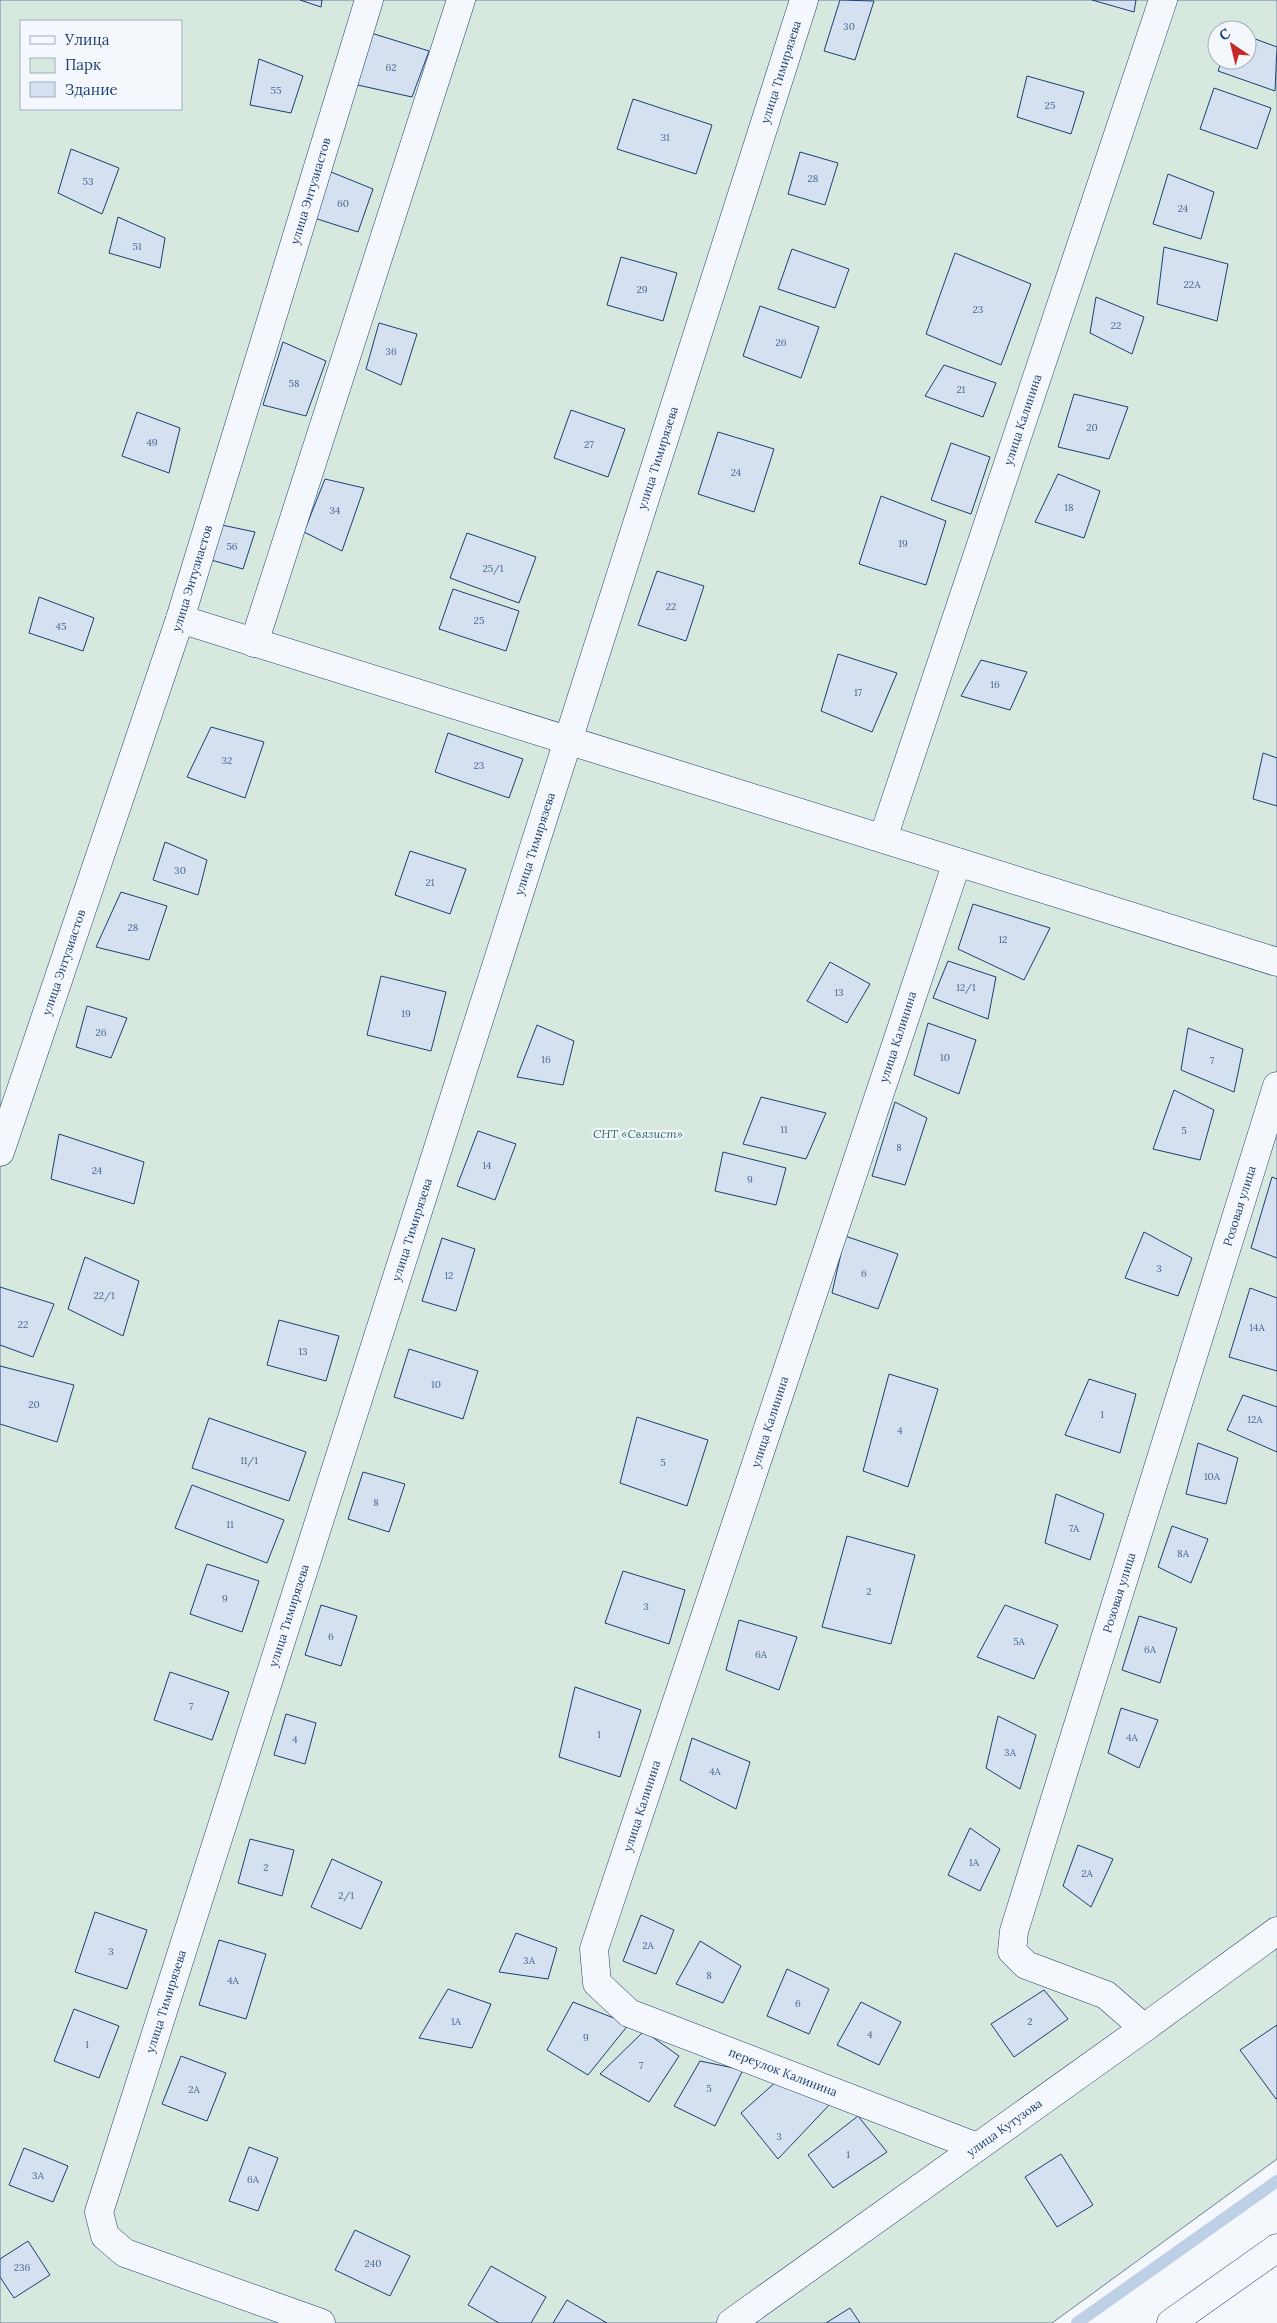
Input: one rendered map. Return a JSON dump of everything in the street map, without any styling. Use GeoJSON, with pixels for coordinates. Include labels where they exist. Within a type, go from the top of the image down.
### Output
{"type":"FeatureCollection","features":[{"type":"Feature","properties":{"kind":"street","name":"улица Энтузиастов"},"geometry":{"type":"LineString","coordinates":[[0,1152],[180,619],[369,0]]}},
{"type":"Feature","properties":{"kind":"street"},"geometry":{"type":"LineString","coordinates":[[254,643],[461,0]]}},
{"type":"Feature","properties":{"kind":"street","name":"улица Тимирязева"},"geometry":{"type":"LineString","coordinates":[[321,2323],[125,2253],[105,2236],[99,2212],[804,0]]}},
{"type":"Feature","properties":{"kind":"street","name":"улица Калинина"},"geometry":{"type":"LineString","coordinates":[[883,838],[1163,0]]}},
{"type":"Feature","properties":{"kind":"street"},"geometry":{"type":"LineString","coordinates":[[180,619],[1277,962]]}},
{"type":"Feature","properties":{"kind":"street","name":"улица Калинина"},"geometry":{"type":"LineString","coordinates":[[597,1983],[594,1949],[957,862]]}},
{"type":"Feature","properties":{"kind":"street","name":"Розовая улица"},"geometry":{"type":"LineString","coordinates":[[1144,2028],[1106,1995],[1026,1965],[1012,1951],[1014,1931],[1277,1086]]}},
{"type":"Feature","properties":{"kind":"street","name":"улица Кутузова"},"geometry":{"type":"LineString","coordinates":[[731,2323],[1277,1931]]}},
{"type":"Feature","properties":{"kind":"street","name":"переулок Калинина"},"geometry":{"type":"LineString","coordinates":[[597,1983],[629,2014],[977,2147]]}},
{"type":"Feature","properties":{"kind":"street"},"geometry":{"type":"LineString","coordinates":[[1171,2323],[1277,2248]]}},
{"type":"Feature","properties":{"kind":"green space","name":"СНТ «Связист»"},"geometry":{"type":"Polygon","coordinates":[[[0,0],[1277,0],[1277,2159],[1052,2323],[0,2323],[0,0]]]}},
{"type":"Feature","properties":{"kind":"building"},"geometry":{"type":"Polygon","coordinates":[[[300,0],[322,0],[321,7],[300,0]]]}},
{"type":"Feature","properties":{"kind":"building"},"geometry":{"type":"Polygon","coordinates":[[[840,0],[874,1],[855,60],[824,51],[840,0]]]}},
{"type":"Feature","properties":{"kind":"building"},"geometry":{"type":"Polygon","coordinates":[[[1092,0],[1136,0],[1134,12],[1092,0]]]}},
{"type":"Feature","properties":{"kind":"building"},"geometry":{"type":"Polygon","coordinates":[[[371,33],[429,51],[412,97],[353,84],[371,33]]]}},
{"type":"Feature","properties":{"kind":"building"},"geometry":{"type":"Polygon","coordinates":[[[1257,40],[1277,47],[1275,91],[1218,71],[1257,70],[1257,40]]]}},
{"type":"Feature","properties":{"kind":"building"},"geometry":{"type":"Polygon","coordinates":[[[259,59],[303,76],[291,113],[250,105],[259,59]]]}},
{"type":"Feature","properties":{"kind":"building"},"geometry":{"type":"Polygon","coordinates":[[[1027,76],[1084,92],[1071,134],[1017,117],[1027,76]]]}},
{"type":"Feature","properties":{"kind":"building"},"geometry":{"type":"Polygon","coordinates":[[[1214,88],[1271,108],[1257,149],[1200,129],[1214,88]]]}},
{"type":"Feature","properties":{"kind":"building"},"geometry":{"type":"Polygon","coordinates":[[[633,99],[712,125],[696,174],[617,149],[633,99]]]}},
{"type":"Feature","properties":{"kind":"building"},"geometry":{"type":"Polygon","coordinates":[[[71,149],[119,168],[102,214],[58,193],[71,149]]]}},
{"type":"Feature","properties":{"kind":"building"},"geometry":{"type":"Polygon","coordinates":[[[800,152],[838,163],[825,205],[788,194],[800,152]]]}},
{"type":"Feature","properties":{"kind":"building"},"geometry":{"type":"Polygon","coordinates":[[[331,172],[373,189],[358,232],[311,217],[331,172]]]}},
{"type":"Feature","properties":{"kind":"building"},"geometry":{"type":"Polygon","coordinates":[[[1168,174],[1214,192],[1201,239],[1153,224],[1168,174]]]}},
{"type":"Feature","properties":{"kind":"building"},"geometry":{"type":"Polygon","coordinates":[[[118,217],[165,238],[160,268],[109,253],[118,217]]]}},
{"type":"Feature","properties":{"kind":"building"},"geometry":{"type":"Polygon","coordinates":[[[1164,247],[1228,264],[1217,321],[1157,304],[1164,247]]]}},
{"type":"Feature","properties":{"kind":"building"},"geometry":{"type":"Polygon","coordinates":[[[792,249],[849,269],[835,308],[778,289],[792,249]]]}},
{"type":"Feature","properties":{"kind":"building"},"geometry":{"type":"Polygon","coordinates":[[[955,253],[1031,284],[1001,365],[926,334],[955,253]]]}},
{"type":"Feature","properties":{"kind":"building"},"geometry":{"type":"Polygon","coordinates":[[[621,257],[677,273],[663,321],[607,305],[621,257]]]}},
{"type":"Feature","properties":{"kind":"building"},"geometry":{"type":"Polygon","coordinates":[[[1096,297],[1144,317],[1132,354],[1090,333],[1096,297]]]}},
{"type":"Feature","properties":{"kind":"building"},"geometry":{"type":"Polygon","coordinates":[[[760,306],[819,327],[801,378],[743,356],[760,306]]]}},
{"type":"Feature","properties":{"kind":"building"},"geometry":{"type":"Polygon","coordinates":[[[379,323],[417,334],[401,385],[366,369],[379,323]]]}},
{"type":"Feature","properties":{"kind":"building"},"geometry":{"type":"Polygon","coordinates":[[[283,342],[326,361],[306,416],[263,405],[283,342]]]}},
{"type":"Feature","properties":{"kind":"building"},"geometry":{"type":"Polygon","coordinates":[[[944,365],[996,383],[983,417],[925,396],[944,365]]]}},
{"type":"Feature","properties":{"kind":"building"},"geometry":{"type":"Polygon","coordinates":[[[1074,394],[1128,407],[1109,459],[1058,447],[1074,394]]]}},
{"type":"Feature","properties":{"kind":"building"},"geometry":{"type":"Polygon","coordinates":[[[571,410],[625,429],[608,477],[554,458],[571,410]]]}},
{"type":"Feature","properties":{"kind":"building"},"geometry":{"type":"Polygon","coordinates":[[[137,412],[180,428],[169,473],[122,456],[137,412]]]}},
{"type":"Feature","properties":{"kind":"building"},"geometry":{"type":"Polygon","coordinates":[[[718,432],[774,449],[754,512],[698,494],[718,432]]]}},
{"type":"Feature","properties":{"kind":"building"},"geometry":{"type":"Polygon","coordinates":[[[951,443],[990,457],[971,514],[931,500],[951,443]]]}},
{"type":"Feature","properties":{"kind":"building"},"geometry":{"type":"Polygon","coordinates":[[[1058,474],[1100,491],[1084,538],[1035,522],[1058,474]]]}},
{"type":"Feature","properties":{"kind":"building"},"geometry":{"type":"Polygon","coordinates":[[[325,479],[364,488],[342,551],[304,532],[325,479]]]}},
{"type":"Feature","properties":{"kind":"building"},"geometry":{"type":"Polygon","coordinates":[[[881,496],[946,521],[926,585],[859,564],[881,496]]]}},
{"type":"Feature","properties":{"kind":"building"},"geometry":{"type":"Polygon","coordinates":[[[217,524],[255,532],[243,569],[211,560],[217,524]]]}},
{"type":"Feature","properties":{"kind":"building"},"geometry":{"type":"Polygon","coordinates":[[[467,533],[536,557],[519,603],[450,578],[467,533]]]}},
{"type":"Feature","properties":{"kind":"building"},"geometry":{"type":"Polygon","coordinates":[[[657,571],[704,586],[686,641],[638,625],[657,571]]]}},
{"type":"Feature","properties":{"kind":"building"},"geometry":{"type":"Polygon","coordinates":[[[453,589],[519,611],[506,651],[439,629],[453,589]]]}},
{"type":"Feature","properties":{"kind":"building"},"geometry":{"type":"Polygon","coordinates":[[[39,597],[94,618],[83,651],[29,633],[39,597]]]}},
{"type":"Feature","properties":{"kind":"building"},"geometry":{"type":"Polygon","coordinates":[[[838,654],[897,673],[872,732],[821,711],[838,654]]]}},
{"type":"Feature","properties":{"kind":"building"},"geometry":{"type":"Polygon","coordinates":[[[981,660],[1027,672],[1010,710],[961,696],[981,660]]]}},
{"type":"Feature","properties":{"kind":"building"},"geometry":{"type":"Polygon","coordinates":[[[211,727],[264,742],[245,798],[187,777],[211,727]]]}},
{"type":"Feature","properties":{"kind":"building"},"geometry":{"type":"Polygon","coordinates":[[[448,733],[523,759],[509,798],[435,772],[448,733]]]}},
{"type":"Feature","properties":{"kind":"building"},"geometry":{"type":"Polygon","coordinates":[[[1263,753],[1277,758],[1277,806],[1253,799],[1263,753]]]}},
{"type":"Feature","properties":{"kind":"building"},"geometry":{"type":"Polygon","coordinates":[[[165,842],[207,860],[198,895],[153,880],[165,842]]]}},
{"type":"Feature","properties":{"kind":"building"},"geometry":{"type":"Polygon","coordinates":[[[410,851],[466,869],[450,914],[395,895],[410,851]]]}},
{"type":"Feature","properties":{"kind":"building"},"geometry":{"type":"Polygon","coordinates":[[[121,892],[167,906],[149,960],[96,947],[121,892]]]}},
{"type":"Feature","properties":{"kind":"building"},"geometry":{"type":"Polygon","coordinates":[[[973,904],[1050,928],[1024,980],[958,949],[973,904]]]}},
{"type":"Feature","properties":{"kind":"building"},"geometry":{"type":"Polygon","coordinates":[[[948,961],[996,977],[988,1019],[933,998],[948,961]]]}},
{"type":"Feature","properties":{"kind":"building"},"geometry":{"type":"Polygon","coordinates":[[[830,962],[870,984],[847,1023],[807,1001],[830,962]]]}},
{"type":"Feature","properties":{"kind":"building"},"geometry":{"type":"Polygon","coordinates":[[[381,976],[446,992],[431,1051],[367,1035],[381,976]]]}},
{"type":"Feature","properties":{"kind":"building"},"geometry":{"type":"Polygon","coordinates":[[[87,1006],[127,1018],[111,1058],[76,1047],[87,1006]]]}},
{"type":"Feature","properties":{"kind":"building"},"geometry":{"type":"Polygon","coordinates":[[[928,1023],[976,1040],[959,1094],[914,1075],[928,1023]]]}},
{"type":"Feature","properties":{"kind":"building"},"geometry":{"type":"Polygon","coordinates":[[[537,1025],[574,1041],[563,1085],[517,1077],[537,1025]]]}},
{"type":"Feature","properties":{"kind":"building"},"geometry":{"type":"Polygon","coordinates":[[[1188,1028],[1243,1049],[1234,1092],[1181,1070],[1188,1028]]]}},
{"type":"Feature","properties":{"kind":"building"},"geometry":{"type":"Polygon","coordinates":[[[1174,1090],[1214,1110],[1200,1160],[1153,1149],[1174,1090]]]}},
{"type":"Feature","properties":{"kind":"building"},"geometry":{"type":"Polygon","coordinates":[[[761,1097],[826,1113],[806,1159],[743,1144],[761,1097]]]}},
{"type":"Feature","properties":{"kind":"building"},"geometry":{"type":"Polygon","coordinates":[[[895,1102],[927,1118],[905,1185],[872,1176],[895,1102]]]}},
{"type":"Feature","properties":{"kind":"building"},"geometry":{"type":"Polygon","coordinates":[[[478,1131],[516,1144],[495,1200],[457,1186],[478,1131]]]}},
{"type":"Feature","properties":{"kind":"building"},"geometry":{"type":"Polygon","coordinates":[[[59,1134],[144,1162],[134,1204],[51,1179],[59,1134]]]}},
{"type":"Feature","properties":{"kind":"building"},"geometry":{"type":"Polygon","coordinates":[[[723,1152],[786,1168],[776,1205],[715,1191],[723,1152]]]}},
{"type":"Feature","properties":{"kind":"building"},"geometry":{"type":"Polygon","coordinates":[[[1272,1177],[1277,1179],[1277,1258],[1251,1248],[1272,1177]]]}},
{"type":"Feature","properties":{"kind":"building"},"geometry":{"type":"Polygon","coordinates":[[[1144,1232],[1192,1258],[1178,1296],[1125,1278],[1144,1232]]]}},
{"type":"Feature","properties":{"kind":"building"},"geometry":{"type":"Polygon","coordinates":[[[845,1236],[898,1254],[878,1309],[832,1293],[845,1236]]]}},
{"type":"Feature","properties":{"kind":"building"},"geometry":{"type":"Polygon","coordinates":[[[442,1238],[475,1249],[456,1311],[422,1301],[442,1238]]]}},
{"type":"Feature","properties":{"kind":"building"},"geometry":{"type":"Polygon","coordinates":[[[85,1257],[139,1281],[123,1336],[68,1309],[85,1257]]]}},
{"type":"Feature","properties":{"kind":"building"},"geometry":{"type":"Polygon","coordinates":[[[0,1287],[54,1304],[33,1357],[0,1345],[0,1287]]]}},
{"type":"Feature","properties":{"kind":"building"},"geometry":{"type":"Polygon","coordinates":[[[1250,1288],[1277,1298],[1277,1371],[1229,1357],[1250,1288]]]}},
{"type":"Feature","properties":{"kind":"building"},"geometry":{"type":"Polygon","coordinates":[[[279,1320],[339,1336],[326,1381],[267,1365],[279,1320]]]}},
{"type":"Feature","properties":{"kind":"building"},"geometry":{"type":"Polygon","coordinates":[[[409,1349],[478,1371],[463,1419],[394,1397],[409,1349]]]}},
{"type":"Feature","properties":{"kind":"building"},"geometry":{"type":"Polygon","coordinates":[[[0,1366],[74,1385],[57,1442],[0,1424],[0,1366]]]}},
{"type":"Feature","properties":{"kind":"building"},"geometry":{"type":"Polygon","coordinates":[[[889,1374],[938,1389],[908,1487],[863,1471],[889,1374]]]}},
{"type":"Feature","properties":{"kind":"building"},"geometry":{"type":"Polygon","coordinates":[[[1089,1379],[1136,1394],[1120,1453],[1065,1435],[1089,1379]]]}},
{"type":"Feature","properties":{"kind":"building"},"geometry":{"type":"Polygon","coordinates":[[[1243,1395],[1277,1407],[1277,1452],[1227,1430],[1243,1395]]]}},
{"type":"Feature","properties":{"kind":"building"},"geometry":{"type":"Polygon","coordinates":[[[637,1417],[708,1440],[687,1506],[620,1483],[637,1417]]]}},
{"type":"Feature","properties":{"kind":"building"},"geometry":{"type":"Polygon","coordinates":[[[209,1418],[306,1452],[289,1501],[192,1468],[209,1418]]]}},
{"type":"Feature","properties":{"kind":"building"},"geometry":{"type":"Polygon","coordinates":[[[1198,1443],[1238,1458],[1226,1504],[1186,1494],[1198,1443]]]}},
{"type":"Feature","properties":{"kind":"building"},"geometry":{"type":"Polygon","coordinates":[[[363,1472],[405,1484],[389,1532],[348,1519],[363,1472]]]}},
{"type":"Feature","properties":{"kind":"building"},"geometry":{"type":"Polygon","coordinates":[[[192,1485],[284,1520],[267,1563],[175,1528],[192,1485]]]}},
{"type":"Feature","properties":{"kind":"building"},"geometry":{"type":"Polygon","coordinates":[[[1056,1494],[1104,1514],[1090,1560],[1045,1543],[1056,1494]]]}},
{"type":"Feature","properties":{"kind":"building"},"geometry":{"type":"Polygon","coordinates":[[[1172,1526],[1208,1539],[1191,1583],[1158,1567],[1172,1526]]]}},
{"type":"Feature","properties":{"kind":"building"},"geometry":{"type":"Polygon","coordinates":[[[847,1536],[915,1555],[891,1644],[822,1627],[847,1536]]]}},
{"type":"Feature","properties":{"kind":"building"},"geometry":{"type":"Polygon","coordinates":[[[207,1564],[259,1581],[242,1632],[190,1614],[207,1564]]]}},
{"type":"Feature","properties":{"kind":"building"},"geometry":{"type":"Polygon","coordinates":[[[623,1571],[685,1590],[669,1644],[605,1623],[623,1571]]]}},
{"type":"Feature","properties":{"kind":"building"},"geometry":{"type":"Polygon","coordinates":[[[321,1605],[357,1616],[341,1666],[305,1655],[321,1605]]]}},
{"type":"Feature","properties":{"kind":"building"},"geometry":{"type":"Polygon","coordinates":[[[1005,1605],[1058,1625],[1034,1679],[977,1657],[1005,1605]]]}},
{"type":"Feature","properties":{"kind":"building"},"geometry":{"type":"Polygon","coordinates":[[[1139,1616],[1177,1628],[1160,1683],[1122,1670],[1139,1616]]]}},
{"type":"Feature","properties":{"kind":"building"},"geometry":{"type":"Polygon","coordinates":[[[739,1620],[797,1637],[779,1690],[726,1670],[739,1620]]]}},
{"type":"Feature","properties":{"kind":"building"},"geometry":{"type":"Polygon","coordinates":[[[170,1672],[229,1692],[212,1740],[154,1720],[170,1672]]]}},
{"type":"Feature","properties":{"kind":"building"},"geometry":{"type":"Polygon","coordinates":[[[575,1687],[641,1710],[620,1777],[559,1757],[575,1687]]]}},
{"type":"Feature","properties":{"kind":"building"},"geometry":{"type":"Polygon","coordinates":[[[1121,1708],[1158,1720],[1139,1768],[1108,1753],[1121,1708]]]}},
{"type":"Feature","properties":{"kind":"building"},"geometry":{"type":"Polygon","coordinates":[[[286,1714],[316,1723],[305,1764],[274,1755],[286,1714]]]}},
{"type":"Feature","properties":{"kind":"building"},"geometry":{"type":"Polygon","coordinates":[[[998,1716],[1036,1735],[1020,1789],[986,1768],[998,1716]]]}},
{"type":"Feature","properties":{"kind":"building"},"geometry":{"type":"Polygon","coordinates":[[[692,1738],[750,1762],[736,1809],[680,1780],[692,1738]]]}},
{"type":"Feature","properties":{"kind":"building"},"geometry":{"type":"Polygon","coordinates":[[[970,1828],[1000,1849],[980,1891],[948,1875],[970,1828]]]}},
{"type":"Feature","properties":{"kind":"building"},"geometry":{"type":"Polygon","coordinates":[[[250,1839],[294,1850],[282,1896],[238,1883],[250,1839]]]}},
{"type":"Feature","properties":{"kind":"building"},"geometry":{"type":"Polygon","coordinates":[[[1078,1845],[1113,1859],[1091,1907],[1063,1886],[1078,1845]]]}},
{"type":"Feature","properties":{"kind":"building"},"geometry":{"type":"Polygon","coordinates":[[[332,1859],[382,1882],[361,1929],[311,1907],[332,1859]]]}},
{"type":"Feature","properties":{"kind":"building"},"geometry":{"type":"Polygon","coordinates":[[[95,1912],[147,1930],[127,1989],[75,1972],[95,1912]]]}},
{"type":"Feature","properties":{"kind":"building"},"geometry":{"type":"Polygon","coordinates":[[[641,1915],[674,1930],[656,1974],[623,1961],[641,1915]]]}},
{"type":"Feature","properties":{"kind":"building"},"geometry":{"type":"Polygon","coordinates":[[[516,1933],[557,1948],[548,1979],[499,1972],[516,1933]]]}},
{"type":"Feature","properties":{"kind":"building"},"geometry":{"type":"Polygon","coordinates":[[[219,1940],[266,1954],[246,2019],[199,2005],[219,1940]]]}},
{"type":"Feature","properties":{"kind":"building"},"geometry":{"type":"Polygon","coordinates":[[[700,1941],[741,1966],[723,2003],[676,1984],[700,1941]]]}},
{"type":"Feature","properties":{"kind":"building"},"geometry":{"type":"Polygon","coordinates":[[[787,1969],[829,1989],[809,2034],[767,2016],[787,1969]]]}},
{"type":"Feature","properties":{"kind":"building"},"geometry":{"type":"Polygon","coordinates":[[[448,1989],[491,2004],[472,2048],[419,2038],[448,1989]]]}},
{"type":"Feature","properties":{"kind":"building"},"geometry":{"type":"Polygon","coordinates":[[[1044,1990],[1068,2019],[1014,2057],[991,2024],[1044,1990]]]}},
{"type":"Feature","properties":{"kind":"building"},"geometry":{"type":"Polygon","coordinates":[[[573,2002],[629,2024],[588,2075],[547,2050],[573,2002]]]}},
{"type":"Feature","properties":{"kind":"building"},"geometry":{"type":"Polygon","coordinates":[[[861,2002],[901,2022],[879,2065],[837,2045],[861,2002]]]}},
{"type":"Feature","properties":{"kind":"building"},"geometry":{"type":"Polygon","coordinates":[[[74,2009],[119,2026],[99,2078],[54,2061],[74,2009]]]}},
{"type":"Feature","properties":{"kind":"building"},"geometry":{"type":"Polygon","coordinates":[[[1277,2025],[1277,2098],[1276,2099],[1240,2050],[1277,2025]]]}},
{"type":"Feature","properties":{"kind":"building"},"geometry":{"type":"Polygon","coordinates":[[[644,2031],[679,2056],[649,2102],[600,2074],[644,2031]]]}},
{"type":"Feature","properties":{"kind":"building"},"geometry":{"type":"Polygon","coordinates":[[[181,2056],[226,2073],[207,2121],[162,2104],[181,2056]]]}},
{"type":"Feature","properties":{"kind":"building"},"geometry":{"type":"Polygon","coordinates":[[[700,2061],[743,2070],[715,2126],[674,2106],[700,2061]]]}},
{"type":"Feature","properties":{"kind":"building"},"geometry":{"type":"Polygon","coordinates":[[[778,2080],[832,2102],[778,2159],[741,2113],[778,2080]]]}},
{"type":"Feature","properties":{"kind":"building"},"geometry":{"type":"Polygon","coordinates":[[[858,2116],[887,2152],[833,2188],[808,2155],[858,2116]]]}},
{"type":"Feature","properties":{"kind":"building"},"geometry":{"type":"Polygon","coordinates":[[[249,2147],[278,2158],[258,2211],[229,2201],[249,2147]]]}},
{"type":"Feature","properties":{"kind":"building"},"geometry":{"type":"Polygon","coordinates":[[[24,2148],[68,2166],[53,2202],[9,2185],[24,2148]]]}},
{"type":"Feature","properties":{"kind":"building"},"geometry":{"type":"Polygon","coordinates":[[[1061,2154],[1093,2205],[1057,2227],[1025,2177],[1061,2154]]]}},
{"type":"Feature","properties":{"kind":"building"},"geometry":{"type":"Polygon","coordinates":[[[355,2230],[410,2256],[390,2296],[335,2270],[355,2230]]]}},
{"type":"Feature","properties":{"kind":"building"},"geometry":{"type":"Polygon","coordinates":[[[28,2241],[50,2275],[14,2298],[0,2277],[0,2259],[28,2241]]]}},
{"type":"Feature","properties":{"kind":"building"},"geometry":{"type":"Polygon","coordinates":[[[491,2266],[546,2297],[531,2323],[499,2323],[468,2305],[491,2266]]]}},
{"type":"Feature","properties":{"kind":"building"},"geometry":{"type":"Polygon","coordinates":[[[567,2300],[607,2323],[553,2323],[567,2300]]]}},
{"type":"Feature","properties":{"kind":"building"},"geometry":{"type":"Polygon","coordinates":[[[850,2308],[860,2323],[826,2323],[850,2308]]]}},
{"type":"Feature","properties":{"kind":"waterway"},"geometry":{"type":"LineString","coordinates":[[1077,2323],[1277,2181]]}}]}
